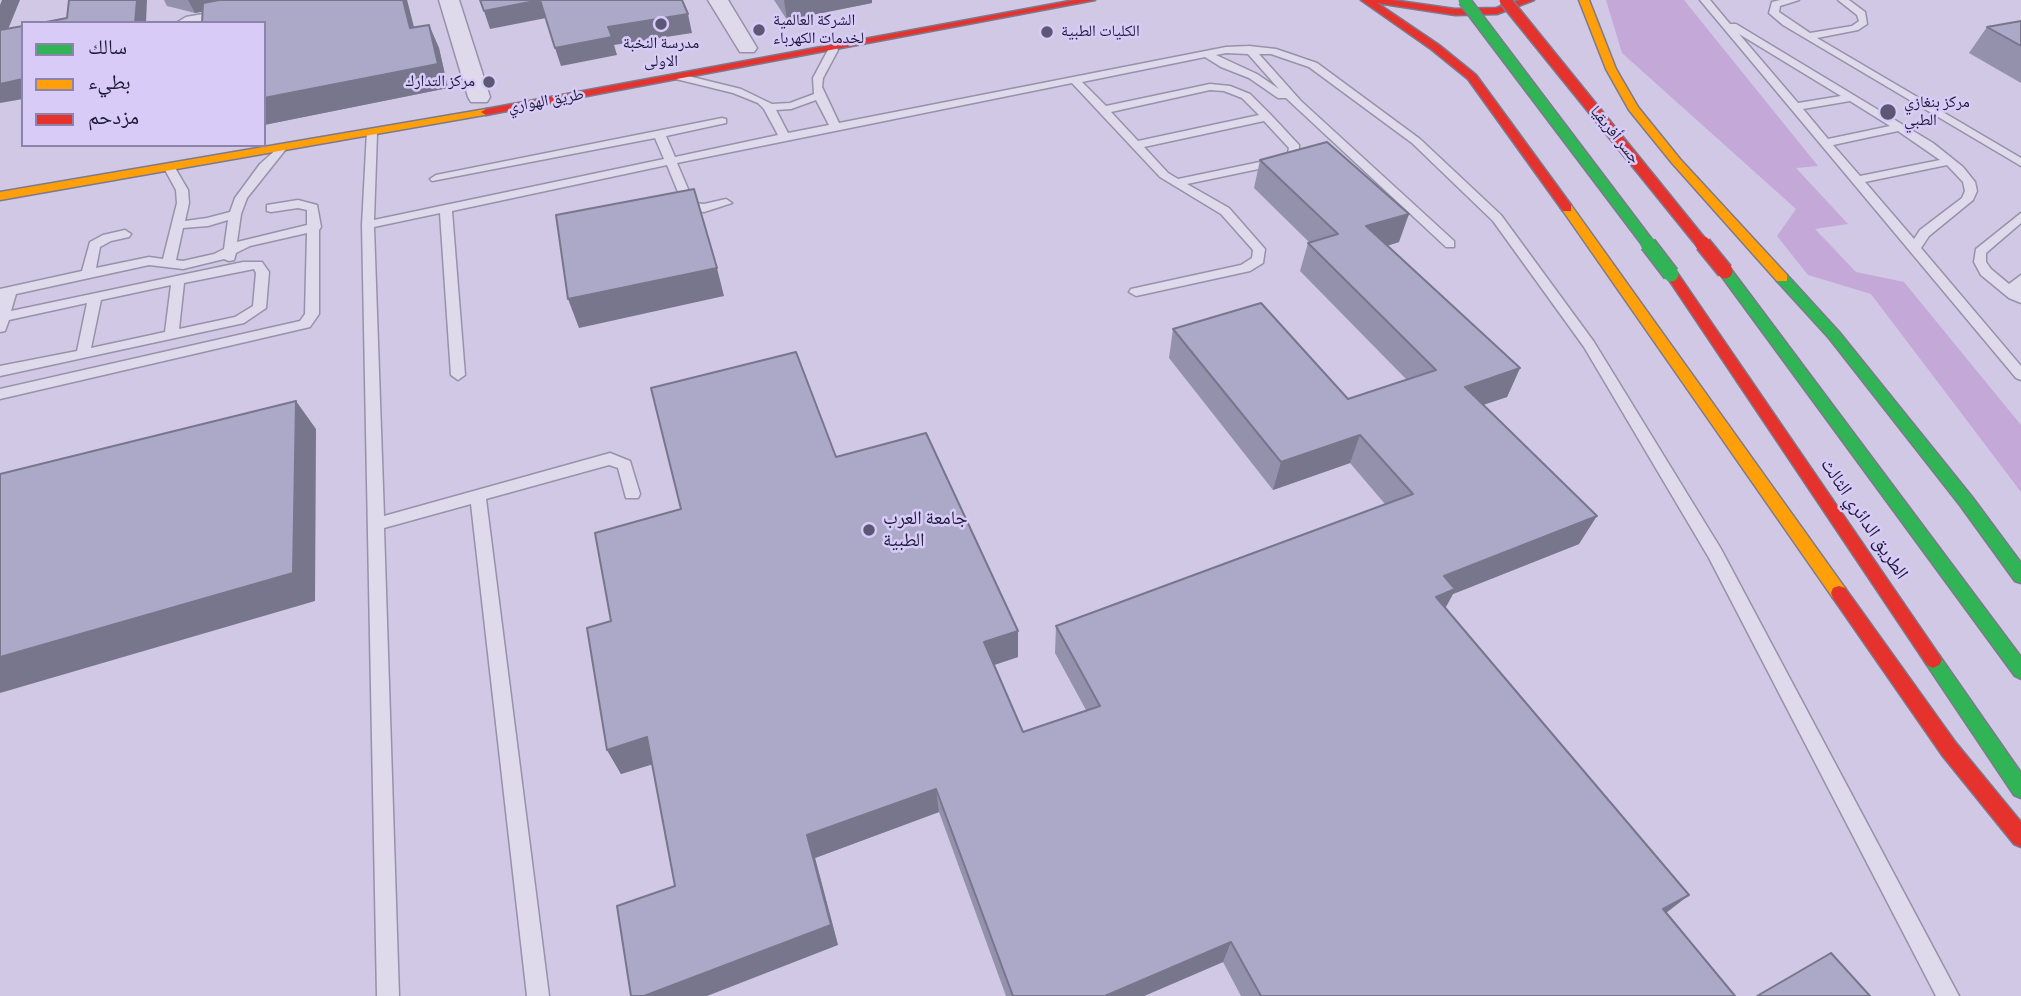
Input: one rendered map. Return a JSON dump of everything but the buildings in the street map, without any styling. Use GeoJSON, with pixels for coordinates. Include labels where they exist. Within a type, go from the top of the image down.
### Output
{"type":"FeatureCollection","features":[{"type":"Feature","properties":{"kind":"highway","name":"طريق الهواري"},"geometry":{"type":"LineString","coordinates":[[346,120],[1013,0]]}},
{"type":"Feature","properties":{"kind":"highway","name":"طريق الهواري"},"geometry":{"type":"LineString","coordinates":[[0,196],[371,133],[832,50],[1090,0]]}},
{"type":"Feature","properties":{"kind":"highway"},"geometry":{"type":"LineString","coordinates":[[1366,0],[1472,77],[1492,100],[1949,749],[2021,837]]}},
{"type":"Feature","properties":{"kind":"highway"},"geometry":{"type":"LineString","coordinates":[[1373,0],[1412,8],[1455,12],[1497,11],[1529,0]]}},
{"type":"Feature","properties":{"kind":"highway","name":"جسر أفريقيا"},"geometry":{"type":"LineString","coordinates":[[1464,0],[1671,274]]}},
{"type":"Feature","properties":{"kind":"highway","name":"جسر أفريقيا"},"geometry":{"type":"LineString","coordinates":[[1505,0],[1726,271]]}},
{"type":"Feature","properties":{"kind":"highway"},"geometry":{"type":"LineString","coordinates":[[1584,0],[1611,69],[1633,108],[1676,161],[1834,335],[2021,576]]}},
{"type":"Feature","properties":{"kind":"highway","name":"الطريق الدائري الثالث"},"geometry":{"type":"LineString","coordinates":[[1726,271],[2021,671]]}},
{"type":"Feature","properties":{"kind":"highway","name":"الطريق الدائري الثالث"},"geometry":{"type":"LineString","coordinates":[[1671,274],[2021,789]]}},
{"type":"Feature","properties":{"kind":"street"},"geometry":{"type":"LineString","coordinates":[[178,19],[316,0]]}},
{"type":"Feature","properties":{"kind":"street"},"geometry":{"type":"LineString","coordinates":[[449,0],[479,97]]}},
{"type":"Feature","properties":{"kind":"street"},"geometry":{"type":"LineString","coordinates":[[718,0],[747,48]]}},
{"type":"Feature","properties":{"kind":"lane"},"geometry":{"type":"LineString","coordinates":[[1705,0],[2021,375]]}},
{"type":"Feature","properties":{"kind":"lane"},"geometry":{"type":"LineString","coordinates":[[1794,0],[1775,4],[1774,13],[2018,159]]}},
{"type":"Feature","properties":{"kind":"lane"},"geometry":{"type":"LineString","coordinates":[[1809,36],[1855,28],[1864,22],[1862,14],[1843,0]]}},
{"type":"Feature","properties":{"kind":"lane"},"geometry":{"type":"LineString","coordinates":[[1722,19],[1951,161],[1969,182],[1971,191],[1967,201],[1924,233],[1914,248]]}},
{"type":"Feature","properties":{"kind":"lane"},"geometry":{"type":"LineString","coordinates":[[1249,49],[1297,103],[1450,244]]}},
{"type":"Feature","properties":{"kind":"lane"},"geometry":{"type":"LineString","coordinates":[[368,225],[1207,54],[1249,49],[1295,57],[1314,65],[1416,141],[1497,218],[1589,345],[1715,554],[1948,996]]}},
{"type":"Feature","properties":{"kind":"lane"},"geometry":{"type":"LineString","coordinates":[[832,50],[818,78],[818,96],[836,128]]}},
{"type":"Feature","properties":{"kind":"lane"},"geometry":{"type":"LineString","coordinates":[[1207,54],[1225,65],[1253,76],[1276,93],[1297,103]]}},
{"type":"Feature","properties":{"kind":"lane"},"geometry":{"type":"LineString","coordinates":[[1767,74],[1801,67]]}},
{"type":"Feature","properties":{"kind":"lane"},"geometry":{"type":"LineString","coordinates":[[680,77],[751,95],[769,107],[785,138]]}},
{"type":"Feature","properties":{"kind":"lane"},"geometry":{"type":"LineString","coordinates":[[1075,80],[1174,183],[1212,201],[1225,211],[1259,249],[1258,260],[1245,268],[1136,292]]}},
{"type":"Feature","properties":{"kind":"lane"},"geometry":{"type":"LineString","coordinates":[[1103,110],[1218,87],[1241,93],[1295,147],[1293,155],[1283,160],[1174,183]]}},
{"type":"Feature","properties":{"kind":"lane"},"geometry":{"type":"LineString","coordinates":[[769,107],[791,106],[818,96]]}},
{"type":"Feature","properties":{"kind":"lane"},"geometry":{"type":"LineString","coordinates":[[1796,107],[1851,97]]}},
{"type":"Feature","properties":{"kind":"lane"},"geometry":{"type":"LineString","coordinates":[[1136,145],[1267,117]]}},
{"type":"Feature","properties":{"kind":"lane"},"geometry":{"type":"LineString","coordinates":[[436,179],[722,121]]}},
{"type":"Feature","properties":{"kind":"lane"},"geometry":{"type":"LineString","coordinates":[[1826,143],[1899,127]]}},
{"type":"Feature","properties":{"kind":"lane"},"geometry":{"type":"LineString","coordinates":[[371,133],[368,225],[388,996]]}},
{"type":"Feature","properties":{"kind":"lane"},"geometry":{"type":"LineString","coordinates":[[659,133],[689,205],[704,208],[726,204]]}},
{"type":"Feature","properties":{"kind":"lane"},"geometry":{"type":"LineString","coordinates":[[228,270],[235,214],[251,182],[280,149]]}},
{"type":"Feature","properties":{"kind":"lane"},"geometry":{"type":"LineString","coordinates":[[1857,180],[1951,161]]}},
{"type":"Feature","properties":{"kind":"lane"},"geometry":{"type":"LineString","coordinates":[[168,265],[183,203],[182,190],[170,169]]}},
{"type":"Feature","properties":{"kind":"lane"},"geometry":{"type":"LineString","coordinates":[[0,394],[305,324],[312,314],[315,228],[313,208],[310,205],[298,204],[271,208]]}},
{"type":"Feature","properties":{"kind":"lane"},"geometry":{"type":"LineString","coordinates":[[446,209],[458,375]]}},
{"type":"Feature","properties":{"kind":"lane"},"geometry":{"type":"LineString","coordinates":[[178,225],[208,222],[235,214]]}},
{"type":"Feature","properties":{"kind":"lane"},"geometry":{"type":"LineString","coordinates":[[2018,297],[1986,272],[1980,262],[1980,252],[2021,219]]}},
{"type":"Feature","properties":{"kind":"lane"},"geometry":{"type":"LineString","coordinates":[[0,371],[239,320],[259,307],[262,268],[251,265],[178,280],[95,298],[2,323],[5,291],[149,261],[183,265],[212,259],[246,243],[315,228]]}},
{"type":"Feature","properties":{"kind":"lane"},"geometry":{"type":"LineString","coordinates":[[88,274],[94,245],[107,238],[125,234]]}},
{"type":"Feature","properties":{"kind":"lane"},"geometry":{"type":"LineString","coordinates":[[2018,297],[2016,283],[2021,279]]}},
{"type":"Feature","properties":{"kind":"lane"},"geometry":{"type":"LineString","coordinates":[[172,335],[178,280]]}},
{"type":"Feature","properties":{"kind":"lane"},"geometry":{"type":"LineString","coordinates":[[83,355],[95,298]]}},
{"type":"Feature","properties":{"kind":"lane"},"geometry":{"type":"LineString","coordinates":[[376,524],[610,459],[625,465],[632,494]]}},
{"type":"Feature","properties":{"kind":"lane"},"geometry":{"type":"LineString","coordinates":[[478,496],[538,996]]}},
{"type":"Feature","properties":{"kind":"shaded area"},"geometry":{"type":"Polygon","coordinates":[[[1606,0],[1684,0],[1818,166],[1796,168],[1848,224],[1815,229],[1856,272],[1904,282],[2021,425],[2021,492],[1871,294],[1808,275],[1777,236],[1796,209],[1622,53],[1606,0]]]}},
{"type":"Feature","properties":{"kind":"traffic: fast"},"geometry":{"type":"LineString","coordinates":[[1464,0],[1671,274]]}},
{"type":"Feature","properties":{"kind":"traffic: fast"},"geometry":{"type":"LineString","coordinates":[[1725,271],[2021,671]]}},
{"type":"Feature","properties":{"kind":"traffic: fast"},"geometry":{"type":"LineString","coordinates":[[1782,278],[1834,335],[1966,501],[2021,576]]}},
{"type":"Feature","properties":{"kind":"traffic: fast"},"geometry":{"type":"LineString","coordinates":[[1933,660],[2021,789]]}},
{"type":"Feature","properties":{"kind":"traffic: slow"},"geometry":{"type":"LineString","coordinates":[[1584,0],[1611,69],[1633,108],[1676,161],[1782,278]]}},
{"type":"Feature","properties":{"kind":"traffic: slow"},"geometry":{"type":"LineString","coordinates":[[0,196],[486,112]]}},
{"type":"Feature","properties":{"kind":"traffic: slow"},"geometry":{"type":"LineString","coordinates":[[1567,208],[1839,593]]}},
{"type":"Feature","properties":{"kind":"traffic: jam"},"geometry":{"type":"LineString","coordinates":[[486,112],[1090,0]]}},
{"type":"Feature","properties":{"kind":"traffic: jam"},"geometry":{"type":"LineString","coordinates":[[1366,0],[1435,47],[1472,77],[1567,208]]}},
{"type":"Feature","properties":{"kind":"traffic: jam"},"geometry":{"type":"LineString","coordinates":[[1505,0],[1725,271]]}},
{"type":"Feature","properties":{"kind":"traffic: jam"},"geometry":{"type":"LineString","coordinates":[[1379,1],[1455,12],[1497,11],[1529,0]]}},
{"type":"Feature","properties":{"kind":"traffic: jam"},"geometry":{"type":"LineString","coordinates":[[1671,274],[1933,660]]}},
{"type":"Feature","properties":{"kind":"traffic: jam"},"geometry":{"type":"LineString","coordinates":[[1839,593],[1949,749],[2021,837]]}},
{"type":"Feature","properties":{"kind":"place","name":"مدرسة النخبة الاولى"},"geometry":{"type":"Point","coordinates":[661,24]}},
{"type":"Feature","properties":{"kind":"place","name":"الشركة العالمية لخدمات الكهرباء"},"geometry":{"type":"Point","coordinates":[759,30]}},
{"type":"Feature","properties":{"kind":"place","name":"الكليات الطبية"},"geometry":{"type":"Point","coordinates":[1047,32]}},
{"type":"Feature","properties":{"kind":"place","name":"مركز التدارك"},"geometry":{"type":"Point","coordinates":[489,82]}},
{"type":"Feature","properties":{"kind":"place","name":"مركز بنغازي الطبي"},"geometry":{"type":"Point","coordinates":[1888,112]}},
{"type":"Feature","properties":{"kind":"place","name":"جامعة العرب الطبية"},"geometry":{"type":"Point","coordinates":[869,530]}}]}
